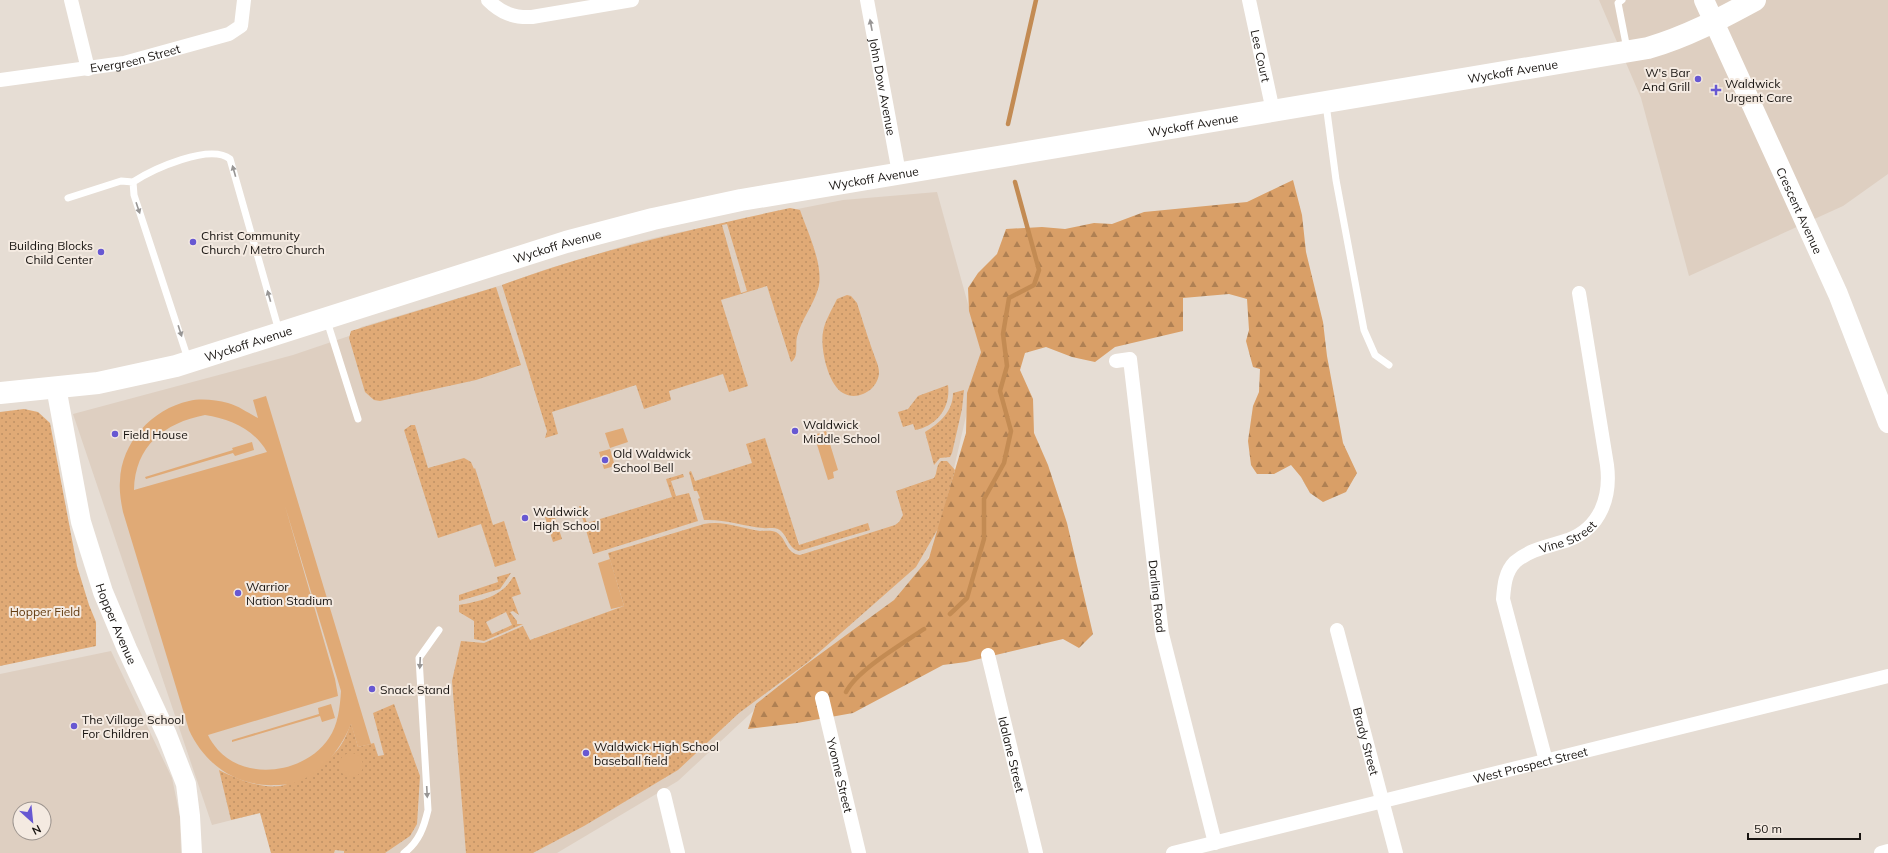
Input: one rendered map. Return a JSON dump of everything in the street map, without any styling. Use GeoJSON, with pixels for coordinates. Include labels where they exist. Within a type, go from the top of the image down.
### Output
{"type":"FeatureCollection","features":[{"type":"Feature","properties":{"kind":"main road","name":"Wyckoff Avenue"},"geometry":{"type":"LineString","coordinates":[[0,393],[98,383],[137,376],[189,362],[280,334],[566,242],[653,219],[741,200],[1648,48],[1671,42],[1755,0]]}},
{"type":"Feature","properties":{"kind":"street"},"geometry":{"type":"LineString","coordinates":[[72,0],[88,69]]}},
{"type":"Feature","properties":{"kind":"street","name":"Evergreen Street"},"geometry":{"type":"LineString","coordinates":[[0,80],[124,63],[229,34],[241,26],[244,0]]}},
{"type":"Feature","properties":{"kind":"street"},"geometry":{"type":"LineString","coordinates":[[488,0],[497,9],[508,15],[521,18],[632,0]]}},
{"type":"Feature","properties":{"kind":"street","name":"John Dow Avenue"},"geometry":{"type":"LineString","coordinates":[[867,0],[899,173]]}},
{"type":"Feature","properties":{"kind":"street","name":"Lee Court"},"geometry":{"type":"LineString","coordinates":[[1249,0],[1273,110]]}},
{"type":"Feature","properties":{"kind":"street","name":"Crescent Avenue"},"geometry":{"type":"LineString","coordinates":[[1704,0],[1715,21],[1838,294],[1888,423]]}},
{"type":"Feature","properties":{"kind":"street","name":"Vine Street"},"geometry":{"type":"LineString","coordinates":[[1546,761],[1503,599],[1504,585],[1508,573],[1514,563],[1524,556],[1570,539],[1583,532],[1601,511],[1607,496],[1609,480],[1607,465],[1579,293]]}},
{"type":"Feature","properties":{"kind":"street","name":"Darling Road"},"geometry":{"type":"LineString","coordinates":[[1116,361],[1130,359],[1162,634],[1215,843]]}},
{"type":"Feature","properties":{"kind":"street","name":"Hopper Avenue"},"geometry":{"type":"LineString","coordinates":[[56,387],[81,522],[101,585],[127,649],[167,735],[186,784],[190,816],[192,853]]}},
{"type":"Feature","properties":{"kind":"street","name":"Brady Street"},"geometry":{"type":"LineString","coordinates":[[1337,630],[1396,853]]}},
{"type":"Feature","properties":{"kind":"street","name":"Idalane Street"},"geometry":{"type":"LineString","coordinates":[[988,655],[1036,853]]}},
{"type":"Feature","properties":{"kind":"street","name":"West Prospect Street"},"geometry":{"type":"LineString","coordinates":[[1174,853],[1888,676]]}},
{"type":"Feature","properties":{"kind":"street","name":"Yvonne Street"},"geometry":{"type":"LineString","coordinates":[[822,698],[859,853]]}},
{"type":"Feature","properties":{"kind":"street"},"geometry":{"type":"LineString","coordinates":[[664,795],[678,853]]}},
{"type":"Feature","properties":{"kind":"street"},"geometry":{"type":"LineString","coordinates":[[1881,853],[1888,851]]}},
{"type":"Feature","properties":{"kind":"lane"},"geometry":{"type":"LineString","coordinates":[[1622,0],[1618,3],[1627,52]]}},
{"type":"Feature","properties":{"kind":"lane"},"geometry":{"type":"LineString","coordinates":[[1326,102],[1336,180],[1364,330],[1374,355],[1389,366]]}},
{"type":"Feature","properties":{"kind":"lane"},"geometry":{"type":"LineString","coordinates":[[68,198],[121,181],[134,182],[148,172],[181,159],[214,153],[224,154],[230,159],[280,334]]}},
{"type":"Feature","properties":{"kind":"lane"},"geometry":{"type":"LineString","coordinates":[[134,182],[134,195],[189,362]]}},
{"type":"Feature","properties":{"kind":"lane"},"geometry":{"type":"LineString","coordinates":[[326,318],[358,419]]}},
{"type":"Feature","properties":{"kind":"lane"},"geometry":{"type":"LineString","coordinates":[[404,853],[411,848],[422,831],[428,810],[419,658],[439,630]]}},
{"type":"Feature","properties":{"kind":"shaded area"},"geometry":{"type":"Polygon","coordinates":[[[1599,0],[1888,0],[1888,174],[1843,206],[1689,276],[1641,98],[1599,0]]]}},
{"type":"Feature","properties":{"kind":"shaded area","name":"Waldwick High School"},"geometry":{"type":"Polygon","coordinates":[[[937,192],[981,351],[937,542],[919,574],[894,600],[828,653],[763,702],[678,781],[557,853],[271,853],[260,813],[212,825],[73,414],[293,355],[352,335],[361,327],[502,285],[544,270],[630,244],[670,234],[843,200],[937,192]]]}},
{"type":"Feature","properties":{"kind":"shaded area","name":"The Village School For Children"},"geometry":{"type":"Polygon","coordinates":[[[111,651],[172,778],[180,817],[181,853],[0,853],[0,674],[111,651]]]}},
{"type":"Feature","properties":{"kind":"green space"},"geometry":{"type":"Polygon","coordinates":[[[1293,180],[1302,215],[1306,252],[1323,322],[1327,356],[1343,443],[1357,473],[1346,492],[1323,502],[1310,493],[1301,477],[1291,465],[1274,474],[1257,474],[1251,465],[1248,441],[1253,406],[1259,392],[1260,369],[1253,367],[1246,341],[1249,330],[1247,299],[1229,294],[1183,298],[1183,331],[1115,347],[1095,362],[1072,357],[1046,347],[1025,353],[1020,370],[1033,399],[1034,433],[1048,465],[1067,523],[1093,634],[1079,648],[1063,639],[966,662],[943,665],[853,713],[797,723],[748,729],[756,704],[804,666],[894,600],[929,558],[966,433],[967,393],[981,352],[969,311],[968,288],[978,273],[997,254],[1006,229],[1042,227],[1065,229],[1094,223],[1112,224],[1144,212],[1247,202],[1293,180]]]}},
{"type":"Feature","properties":{"kind":"green space"},"geometry":{"type":"Polygon","coordinates":[[[790,208],[800,210],[811,238],[817,260],[820,280],[818,289],[799,331],[796,340],[796,354],[791,362],[767,286],[721,300],[748,386],[729,392],[723,374],[669,391],[671,400],[644,409],[636,385],[552,412],[558,434],[545,438],[547,431],[502,285],[573,261],[645,241],[790,208]],[[727,224],[722,225],[741,293],[747,291],[727,224]]]}},
{"type":"Feature","properties":{"kind":"green space"},"geometry":{"type":"Polygon","coordinates":[[[496,287],[521,365],[476,380],[380,401],[374,400],[365,392],[349,338],[351,331],[496,287]]]}},
{"type":"Feature","properties":{"kind":"green space"},"geometry":{"type":"Polygon","coordinates":[[[847,295],[851,296],[857,303],[879,370],[878,378],[872,388],[861,395],[855,396],[843,393],[833,382],[826,366],[822,339],[825,323],[837,299],[847,295]]]}},
{"type":"Feature","properties":{"kind":"green space"},"geometry":{"type":"Polygon","coordinates":[[[948,385],[945,408],[936,420],[923,428],[915,430],[913,424],[903,427],[898,412],[908,409],[918,396],[948,385]]]}},
{"type":"Feature","properties":{"kind":"green space"},"geometry":{"type":"Polygon","coordinates":[[[964,390],[962,409],[952,453],[950,457],[940,458],[934,465],[925,432],[936,425],[945,416],[951,405],[953,393],[964,390]]]}},
{"type":"Feature","properties":{"kind":"green space","name":"Warrior Nation Stadium"},"geometry":{"type":"Polygon","coordinates":[[[266,396],[371,744],[358,747],[351,724],[332,756],[318,770],[302,780],[282,785],[262,785],[248,782],[236,778],[224,771],[204,754],[189,730],[123,512],[120,493],[122,467],[126,454],[141,430],[151,420],[175,405],[198,400],[232,404],[258,418],[253,400],[266,396]],[[205,415],[177,424],[154,439],[146,449],[140,461],[136,474],[134,490],[267,452],[255,437],[240,426],[223,419],[205,415]],[[285,506],[335,679],[338,696],[208,735],[218,750],[230,760],[244,767],[276,769],[291,766],[306,759],[319,750],[329,738],[335,727],[341,697],[341,691],[285,506]]]}},
{"type":"Feature","properties":{"kind":"green space","name":"Hopper Field"},"geometry":{"type":"Polygon","coordinates":[[[24,409],[38,412],[50,423],[77,566],[96,622],[96,646],[0,666],[0,412],[24,409]]]}},
{"type":"Feature","properties":{"kind":"green space"},"geometry":{"type":"Polygon","coordinates":[[[411,425],[415,425],[428,468],[464,458],[471,462],[474,469],[475,468],[493,525],[504,521],[516,560],[495,567],[481,524],[438,538],[404,430],[411,425]]]}},
{"type":"Feature","properties":{"kind":"green space"},"geometry":{"type":"Polygon","coordinates":[[[623,428],[628,442],[610,448],[605,433],[623,428]]]}},
{"type":"Feature","properties":{"kind":"green space"},"geometry":{"type":"Polygon","coordinates":[[[826,431],[838,470],[833,472],[834,478],[828,480],[814,435],[826,431]]]}},
{"type":"Feature","properties":{"kind":"green space"},"geometry":{"type":"Polygon","coordinates":[[[765,438],[799,545],[868,523],[870,530],[799,551],[792,547],[784,534],[778,529],[704,520],[698,499],[700,498],[697,491],[694,491],[689,472],[691,471],[695,481],[752,463],[746,444],[765,438]]]}},
{"type":"Feature","properties":{"kind":"green space"},"geometry":{"type":"Polygon","coordinates":[[[252,442],[254,450],[235,456],[233,453],[146,479],[145,477],[233,450],[232,448],[252,442]]]}},
{"type":"Feature","properties":{"kind":"green space"},"geometry":{"type":"Polygon","coordinates":[[[610,449],[615,466],[604,469],[599,452],[610,449]]]}},
{"type":"Feature","properties":{"kind":"green space"},"geometry":{"type":"Polygon","coordinates":[[[941,461],[947,461],[955,470],[939,527],[916,567],[808,662],[739,713],[678,770],[584,826],[533,853],[466,853],[452,681],[461,641],[484,643],[523,626],[530,640],[624,606],[608,553],[704,524],[718,523],[760,531],[776,532],[780,535],[791,551],[800,555],[895,525],[899,522],[903,515],[896,491],[934,478],[938,465],[941,461]]]}},
{"type":"Feature","properties":{"kind":"green space"},"geometry":{"type":"Polygon","coordinates":[[[683,474],[684,477],[671,481],[676,496],[689,493],[698,521],[593,554],[579,506],[581,506],[587,523],[672,497],[666,479],[683,474]]]}},
{"type":"Feature","properties":{"kind":"green space"},"geometry":{"type":"Polygon","coordinates":[[[554,514],[562,539],[553,542],[545,517],[554,514]]]}},
{"type":"Feature","properties":{"kind":"green space"},"geometry":{"type":"Polygon","coordinates":[[[610,559],[624,606],[611,609],[598,563],[610,559]]]}},
{"type":"Feature","properties":{"kind":"green space"},"geometry":{"type":"Polygon","coordinates":[[[511,573],[500,589],[459,601],[459,595],[498,582],[497,577],[511,573]]]}},
{"type":"Feature","properties":{"kind":"green space"},"geometry":{"type":"Polygon","coordinates":[[[513,577],[515,577],[521,594],[512,597],[519,615],[513,611],[510,612],[517,621],[517,624],[523,624],[484,641],[474,639],[474,621],[459,612],[459,605],[482,600],[497,594],[513,577]],[[506,612],[486,622],[492,634],[512,625],[506,612]]]}},
{"type":"Feature","properties":{"kind":"green space"},"geometry":{"type":"Polygon","coordinates":[[[331,704],[335,718],[322,722],[320,716],[232,742],[232,740],[319,714],[318,708],[331,704]]]}},
{"type":"Feature","properties":{"kind":"green space"},"geometry":{"type":"Polygon","coordinates":[[[394,704],[420,776],[417,824],[410,836],[385,853],[344,853],[344,851],[335,850],[334,853],[271,853],[260,813],[231,820],[219,770],[234,777],[261,785],[279,786],[287,784],[326,761],[340,746],[351,723],[358,747],[374,743],[378,756],[384,755],[373,713],[394,704]]]}},
{"type":"Feature","properties":{"kind":"green space"},"geometry":{"type":"Polygon","coordinates":[[[351,753],[359,757],[363,765],[359,773],[351,777],[343,773],[339,765],[343,757],[351,753]]]}},
{"type":"Feature","properties":{"kind":"waterway"},"geometry":{"type":"LineString","coordinates":[[1008,124],[1036,0]]}},
{"type":"Feature","properties":{"kind":"waterway"},"geometry":{"type":"LineString","coordinates":[[950,614],[967,598],[984,539],[984,499],[1004,463],[1011,431],[1000,391],[1007,366],[1003,334],[1009,298],[1034,285],[1039,270],[1015,182]]}},
{"type":"Feature","properties":{"kind":"waterway"},"geometry":{"type":"LineString","coordinates":[[846,692],[860,675],[870,666],[924,629]]}},
{"type":"Feature","properties":{"kind":"place","name":"W's Bar And Grill"},"geometry":{"type":"Point","coordinates":[1698,79]}},
{"type":"Feature","properties":{"kind":"place","name":"Waldwick Urgent Care"},"geometry":{"type":"Point","coordinates":[1716,90]}},
{"type":"Feature","properties":{"kind":"place","name":"Christ Community Church / Metro Church"},"geometry":{"type":"Point","coordinates":[193,242]}},
{"type":"Feature","properties":{"kind":"place","name":"Building Blocks Child Center"},"geometry":{"type":"Point","coordinates":[101,252]}},
{"type":"Feature","properties":{"kind":"place","name":"Waldwick Middle School"},"geometry":{"type":"Point","coordinates":[795,431]}},
{"type":"Feature","properties":{"kind":"place","name":"Field House"},"geometry":{"type":"Point","coordinates":[115,434]}},
{"type":"Feature","properties":{"kind":"place","name":"Old Waldwick School Bell"},"geometry":{"type":"Point","coordinates":[605,460]}},
{"type":"Feature","properties":{"kind":"place","name":"Waldwick High School"},"geometry":{"type":"Point","coordinates":[525,518]}},
{"type":"Feature","properties":{"kind":"place","name":"Warrior Nation Stadium"},"geometry":{"type":"Point","coordinates":[238,593]}},
{"type":"Feature","properties":{"kind":"place","name":"Snack Stand"},"geometry":{"type":"Point","coordinates":[372,689]}},
{"type":"Feature","properties":{"kind":"place","name":"The Village School For Children"},"geometry":{"type":"Point","coordinates":[74,726]}},
{"type":"Feature","properties":{"kind":"place","name":"Waldwick High School baseball field"},"geometry":{"type":"Point","coordinates":[586,753]}}]}
